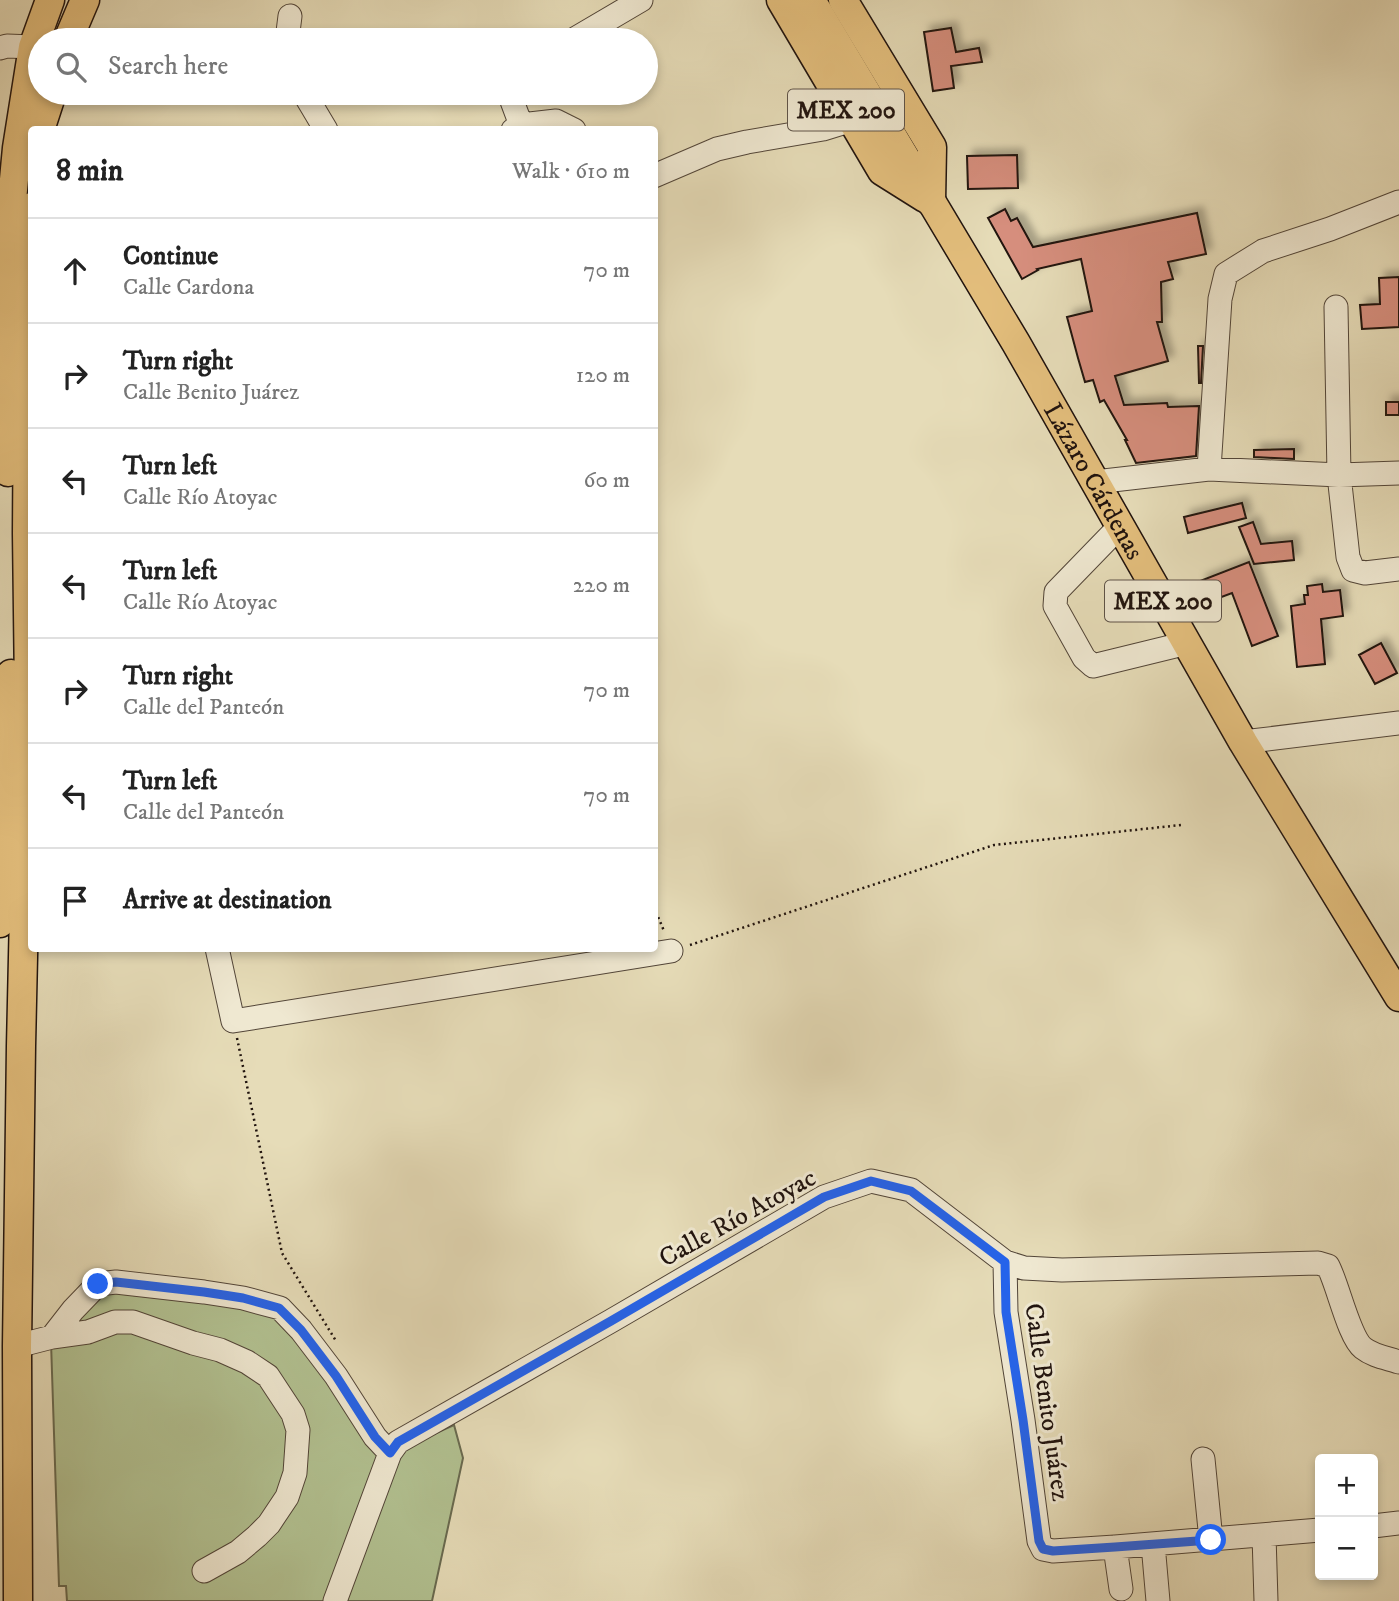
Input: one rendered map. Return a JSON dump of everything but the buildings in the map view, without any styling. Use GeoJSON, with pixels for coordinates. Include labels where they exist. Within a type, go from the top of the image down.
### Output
{"type":"FeatureCollection","features":[{"type":"Feature","properties":{"kind":"main road"},"geometry":{"type":"LineString","coordinates":[[41,28],[50,0]]}},
{"type":"Feature","properties":{"kind":"main road"},"geometry":{"type":"LineString","coordinates":[[73,28],[85,0]]}},
{"type":"Feature","properties":{"kind":"main road"},"geometry":{"type":"LineString","coordinates":[[91,28],[102,0]]}},
{"type":"Feature","properties":{"kind":"main road","name":"MEX 200"},"geometry":{"type":"LineString","coordinates":[[781,0],[882,171],[931,202]]}},
{"type":"Feature","properties":{"kind":"main road","name":"Lázaro Cárdenas"},"geometry":{"type":"LineString","coordinates":[[811,0],[1016,342],[1243,742],[1399,997]]}},
{"type":"Feature","properties":{"kind":"main road","name":"MEX 200"},"geometry":{"type":"LineString","coordinates":[[843,0],[932,147],[931,202]]}},
{"type":"Feature","properties":{"kind":"main road"},"geometry":{"type":"LineString","coordinates":[[28,80],[17,148],[9,232],[7,372],[13,686],[28,758]]}},
{"type":"Feature","properties":{"kind":"main road"},"geometry":{"type":"LineString","coordinates":[[41,126],[47,105]]}},
{"type":"Feature","properties":{"kind":"main road"},"geometry":{"type":"LineString","coordinates":[[61,126],[67,105]]}},
{"type":"Feature","properties":{"kind":"main road"},"geometry":{"type":"LineString","coordinates":[[0,923],[13,686],[28,543]]}},
{"type":"Feature","properties":{"kind":"main road"},"geometry":{"type":"LineString","coordinates":[[18,1601],[17,1346],[21,1046],[28,830]]}},
{"type":"Feature","properties":{"kind":"street"},"geometry":{"type":"LineString","coordinates":[[593,28],[641,0]]}},
{"type":"Feature","properties":{"kind":"street"},"geometry":{"type":"LineString","coordinates":[[288,28],[290,16]]}},
{"type":"Feature","properties":{"kind":"street"},"geometry":{"type":"LineString","coordinates":[[0,48],[7,46],[28,59]]}},
{"type":"Feature","properties":{"kind":"street"},"geometry":{"type":"LineString","coordinates":[[311,105],[324,126]]}},
{"type":"Feature","properties":{"kind":"street"},"geometry":{"type":"LineString","coordinates":[[512,105],[517,126]]}},
{"type":"Feature","properties":{"kind":"street"},"geometry":{"type":"LineString","coordinates":[[658,174],[717,149],[823,129],[852,120]]}},
{"type":"Feature","properties":{"kind":"street"},"geometry":{"type":"LineString","coordinates":[[524,126],[556,121],[567,126]]}},
{"type":"Feature","properties":{"kind":"street"},"geometry":{"type":"LineString","coordinates":[[1209,469],[1220,299],[1226,274],[1263,251],[1399,202]]}},
{"type":"Feature","properties":{"kind":"street"},"geometry":{"type":"LineString","coordinates":[[1336,307],[1339,475],[1348,557],[1353,569],[1364,573],[1399,569]]}},
{"type":"Feature","properties":{"kind":"street"},"geometry":{"type":"LineString","coordinates":[[1095,482],[1209,469],[1339,475],[1399,473]]}},
{"type":"Feature","properties":{"kind":"street"},"geometry":{"type":"LineString","coordinates":[[1120,526],[1056,592],[1055,606],[1078,647],[1093,666],[1187,643]]}},
{"type":"Feature","properties":{"kind":"street"},"geometry":{"type":"LineString","coordinates":[[1243,742],[1399,723]]}},
{"type":"Feature","properties":{"kind":"street"},"geometry":{"type":"LineString","coordinates":[[217,952],[233,1021],[671,951]]}},
{"type":"Feature","properties":{"kind":"street","name":"Calle Río Atoyac"},"geometry":{"type":"LineString","coordinates":[[390,1453],[398,1442],[824,1197],[871,1181],[911,1191],[1005,1262],[1024,1268],[1062,1270],[1318,1263],[1328,1266],[1334,1276],[1352,1332],[1360,1346],[1373,1354],[1399,1362]]}},
{"type":"Feature","properties":{"kind":"street","name":"Calle Benito Juárez"},"geometry":{"type":"LineString","coordinates":[[1005,1262],[1006,1312],[1039,1541],[1043,1549],[1053,1551],[1115,1547]]}},
{"type":"Feature","properties":{"kind":"street"},"geometry":{"type":"LineString","coordinates":[[52,1337],[98,1284],[116,1282],[204,1292],[243,1298],[279,1308],[301,1330],[336,1376],[375,1437],[390,1453],[335,1601]]}},
{"type":"Feature","properties":{"kind":"street"},"geometry":{"type":"LineString","coordinates":[[17,1346],[88,1332],[115,1322],[133,1322],[220,1350],[247,1362],[268,1376],[293,1413],[298,1430],[295,1473],[287,1497],[269,1524],[238,1552],[204,1571]]}},
{"type":"Feature","properties":{"kind":"street"},"geometry":{"type":"LineString","coordinates":[[1203,1459],[1211,1540]]}},
{"type":"Feature","properties":{"kind":"street"},"geometry":{"type":"LineString","coordinates":[[1378,1525],[1399,1523]]}},
{"type":"Feature","properties":{"kind":"street"},"geometry":{"type":"LineString","coordinates":[[1121,1589],[1115,1547],[1315,1530]]}},
{"type":"Feature","properties":{"kind":"street"},"geometry":{"type":"LineString","coordinates":[[1264,1535],[1266,1601]]}},
{"type":"Feature","properties":{"kind":"street"},"geometry":{"type":"LineString","coordinates":[[1153,1544],[1158,1601]]}},
{"type":"Feature","properties":{"kind":"path"},"geometry":{"type":"LineString","coordinates":[[658,917],[671,951],[994,845],[1181,825]]}},
{"type":"Feature","properties":{"kind":"path"},"geometry":{"type":"LineString","coordinates":[[233,1021],[282,1253],[340,1348]]}},
{"type":"Feature","properties":{"kind":"green space"},"geometry":{"type":"Polygon","coordinates":[[[106,1292],[275,1311],[382,1457],[454,1425],[463,1458],[432,1601],[67,1601],[66,1586],[59,1586],[51,1342],[106,1292]]]}},
{"type":"Feature","properties":{"kind":"route"},"geometry":{"type":"LineString","coordinates":[[98,1284],[116,1282],[204,1292],[243,1298],[279,1308],[301,1330],[336,1376],[375,1437],[390,1453],[398,1442],[824,1197],[871,1181],[911,1191],[1005,1262],[1006,1312],[1039,1541],[1043,1549],[1053,1551],[1211,1540]]}}]}
